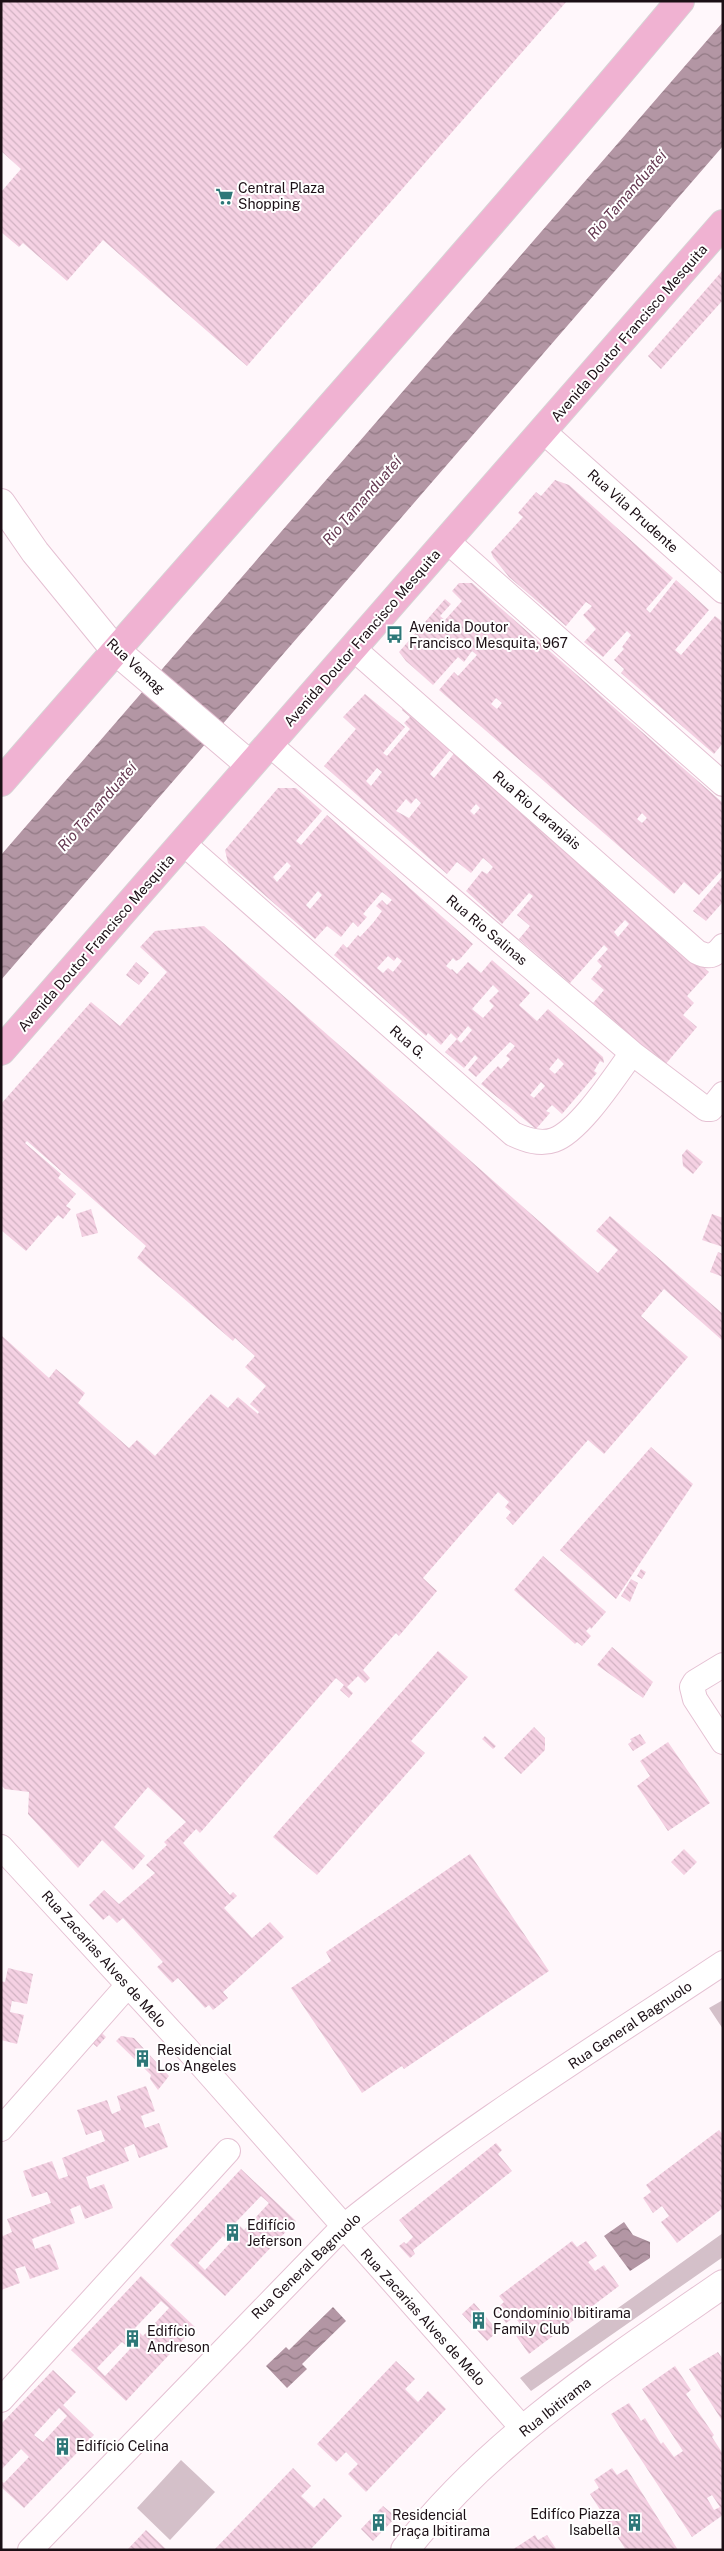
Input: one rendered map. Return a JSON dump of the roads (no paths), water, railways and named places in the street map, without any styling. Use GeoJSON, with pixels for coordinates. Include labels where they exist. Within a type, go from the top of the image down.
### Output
{"type":"FeatureCollection","features":[{"type":"Feature","properties":{"kind":"highway"},"geometry":{"type":"LineString","coordinates":[[1,782],[576,127],[680,1]]}},
{"type":"Feature","properties":{"kind":"highway","name":"Avenida Doutor Francisco Mesquita"},"geometry":{"type":"LineString","coordinates":[[1,1051],[544,432],[723,224]]}},
{"type":"Feature","properties":{"kind":"main road","name":"Rua Vemag"},"geometry":{"type":"LineString","coordinates":[[1,503],[35,552],[115,650],[250,765]]}},
{"type":"Feature","properties":{"kind":"main road","name":"Rua Ibitirama"},"geometry":{"type":"LineString","coordinates":[[405,2550],[464,2482],[524,2430],[594,2376],[723,2284]]}},
{"type":"Feature","properties":{"kind":"street","name":"Rua Vila Prudente"},"geometry":{"type":"LineString","coordinates":[[544,432],[721,587]]}},
{"type":"Feature","properties":{"kind":"street"},"geometry":{"type":"LineString","coordinates":[[448,541],[723,784]]}},
{"type":"Feature","properties":{"kind":"street","name":"Rua Rio Laranjais"},"geometry":{"type":"LineString","coordinates":[[354,649],[697,952],[708,956],[714,955],[723,946]]}},
{"type":"Feature","properties":{"kind":"street","name":"Rua Rio Salinas"},"geometry":{"type":"LineString","coordinates":[[269,744],[632,1053],[706,1109],[717,1101]]}},
{"type":"Feature","properties":{"kind":"street","name":"Rua G."},"geometry":{"type":"LineString","coordinates":[[183,843],[513,1134],[527,1140],[541,1142],[554,1140],[565,1134],[577,1124],[632,1053]]}},
{"type":"Feature","properties":{"kind":"street"},"geometry":{"type":"LineString","coordinates":[[723,1664],[695,1682],[692,1687],[695,1699],[723,1742]]}},
{"type":"Feature","properties":{"kind":"street","name":"Rua Zacarias Alves de Melo"},"geometry":{"type":"LineString","coordinates":[[1,1847],[128,1985],[524,2430]]}},
{"type":"Feature","properties":{"kind":"street","name":"Rua General Bagnuolo"},"geometry":{"type":"LineString","coordinates":[[30,2550],[343,2226],[452,2144],[723,1963]]}},
{"type":"Feature","properties":{"kind":"street"},"geometry":{"type":"LineString","coordinates":[[1,2129],[128,1985]]}},
{"type":"Feature","properties":{"kind":"street"},"geometry":{"type":"LineString","coordinates":[[1,2400],[228,2151]]}},
{"type":"Feature","properties":{"kind":"water","name":"Rio Tamanduateí"},"geometry":{"type":"Polygon","coordinates":[[[723,22],[723,146],[1,980],[1,855],[723,22]]]}},
{"type":"Feature","properties":{"kind":"water"},"geometry":{"type":"Polygon","coordinates":[[[624,2222],[633,2235],[650,2242],[650,2258],[630,2271],[604,2236],[624,2222]]]}},
{"type":"Feature","properties":{"kind":"water"},"geometry":{"type":"Polygon","coordinates":[[[333,2307],[346,2321],[302,2364],[307,2369],[287,2388],[266,2366],[286,2347],[289,2350],[333,2307]]]}},
{"type":"Feature","properties":{"kind":"place","name":"Central Plaza Shopping"},"geometry":{"type":"Point","coordinates":[224,196]}},
{"type":"Feature","properties":{"kind":"place","name":"Avenida Doutor Francisco Mesquita, 967"},"geometry":{"type":"Point","coordinates":[395,635]}},
{"type":"Feature","properties":{"kind":"place","name":"Residencial Los Angeles"},"geometry":{"type":"Point","coordinates":[143,2058]}},
{"type":"Feature","properties":{"kind":"place","name":"Edifício Jeferson"},"geometry":{"type":"Point","coordinates":[233,2233]}},
{"type":"Feature","properties":{"kind":"place","name":"Condomínio Ibitirama Family Club"},"geometry":{"type":"Point","coordinates":[479,2321]}},
{"type":"Feature","properties":{"kind":"place","name":"Edifício Andreson"},"geometry":{"type":"Point","coordinates":[133,2339]}},
{"type":"Feature","properties":{"kind":"place","name":"Edifício Celina"},"geometry":{"type":"Point","coordinates":[62,2446]}},
{"type":"Feature","properties":{"kind":"place","name":"Edifíco Piazza Isabella"},"geometry":{"type":"Point","coordinates":[634,2522]}},
{"type":"Feature","properties":{"kind":"place","name":"Residencial Praça Ibitirama"},"geometry":{"type":"Point","coordinates":[378,2523]}}]}
